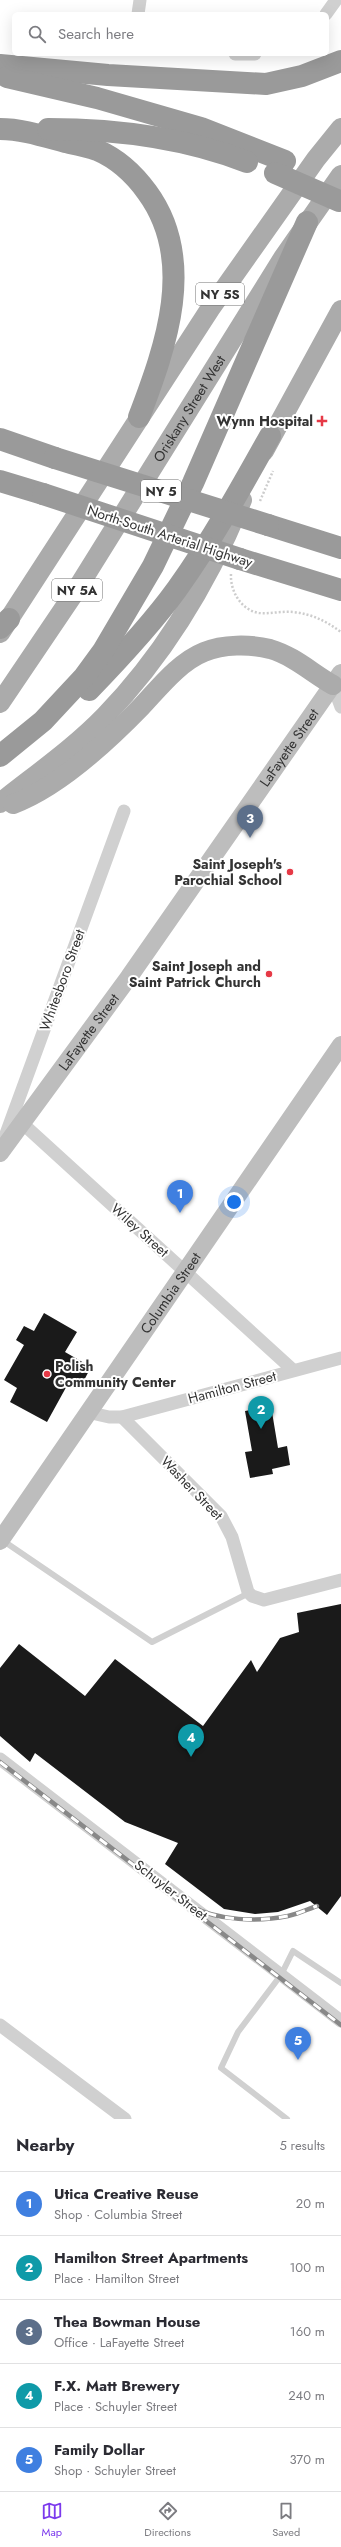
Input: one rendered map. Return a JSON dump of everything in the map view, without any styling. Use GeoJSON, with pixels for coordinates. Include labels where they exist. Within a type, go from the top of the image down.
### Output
{"type":"FeatureCollection","features":[{"type":"Feature","properties":{"kind":"highway"},"geometry":{"type":"LineString","coordinates":[[0,65],[108,75],[266,84],[302,76],[341,62]]}},
{"type":"Feature","properties":{"kind":"highway"},"geometry":{"type":"LineString","coordinates":[[0,76],[97,98],[201,128],[340,196]]}},
{"type":"Feature","properties":{"kind":"highway"},"geometry":{"type":"LineString","coordinates":[[8,129],[90,129],[148,135],[280,167]]}},
{"type":"Feature","properties":{"kind":"highway"},"geometry":{"type":"LineString","coordinates":[[8,129],[96,150],[116,160],[138,179],[157,206],[171,244],[175,270],[173,302],[155,374],[139,417]]}},
{"type":"Feature","properties":{"kind":"highway"},"geometry":{"type":"LineString","coordinates":[[0,757],[43,721],[84,677],[103,652],[153,566],[193,483],[307,222]]}},
{"type":"Feature","properties":{"kind":"highway"},"geometry":{"type":"LineString","coordinates":[[0,757],[38,738],[61,718],[114,664],[159,611],[176,589],[216,530],[270,436]]}},
{"type":"Feature","properties":{"kind":"highway","name":"NY 5"},"geometry":{"type":"LineString","coordinates":[[0,439],[55,458],[341,548]]}},
{"type":"Feature","properties":{"kind":"highway","name":"North-South Arterial Highway"},"geometry":{"type":"LineString","coordinates":[[0,481],[44,494],[240,559],[340,589]]}},
{"type":"Feature","properties":{"kind":"main road","name":"NY 5S"},"geometry":{"type":"LineString","coordinates":[[107,466],[256,243],[316,158],[341,128]]}},
{"type":"Feature","properties":{"kind":"main road","name":"Oriskany Street West"},"geometry":{"type":"LineString","coordinates":[[0,703],[75,592],[307,222],[341,175]]}},
{"type":"Feature","properties":{"kind":"main road"},"geometry":{"type":"LineString","coordinates":[[0,804],[64,754],[105,716],[151,663],[186,613],[226,539],[270,436],[341,310]]}},
{"type":"Feature","properties":{"kind":"main road","name":"NY 5A"},"geometry":{"type":"LineString","coordinates":[[3,627],[107,466]]}},
{"type":"Feature","properties":{"kind":"main road"},"geometry":{"type":"LineString","coordinates":[[0,808],[24,800],[72,770],[130,718],[187,662],[204,652],[230,647],[256,646],[269,649],[337,679]]}},
{"type":"Feature","properties":{"kind":"street"},"geometry":{"type":"LineString","coordinates":[[138,12],[140,0]]}},
{"type":"Feature","properties":{"kind":"street"},"geometry":{"type":"LineString","coordinates":[[327,12],[336,0]]}},
{"type":"Feature","properties":{"kind":"street"},"geometry":{"type":"LineString","coordinates":[[337,679],[341,707]]}},
{"type":"Feature","properties":{"kind":"street","name":"LaFayette Street"},"geometry":{"type":"LineString","coordinates":[[0,1153],[129,977],[337,679]]}},
{"type":"Feature","properties":{"kind":"street","name":"Whitesboro Street"},"geometry":{"type":"LineString","coordinates":[[0,1149],[124,811]]}},
{"type":"Feature","properties":{"kind":"street","name":"Columbia Street"},"geometry":{"type":"LineString","coordinates":[[0,1540],[341,1045]]}},
{"type":"Feature","properties":{"kind":"street","name":"Wiley Street"},"geometry":{"type":"LineString","coordinates":[[22,1123],[293,1370]]}},
{"type":"Feature","properties":{"kind":"street","name":"Hamilton Street"},"geometry":{"type":"LineString","coordinates":[[87,1412],[109,1418],[122,1417],[341,1358]]}},
{"type":"Feature","properties":{"kind":"street","name":"Washer Street"},"geometry":{"type":"LineString","coordinates":[[122,1417],[221,1516],[232,1537],[249,1593]]}},
{"type":"Feature","properties":{"kind":"street"},"geometry":{"type":"LineString","coordinates":[[249,1593],[264,1600],[341,1580]]}},
{"type":"Feature","properties":{"kind":"street","name":"Schuyler Street"},"geometry":{"type":"LineString","coordinates":[[0,1759],[341,2021]]}},
{"type":"Feature","properties":{"kind":"street"},"geometry":{"type":"LineString","coordinates":[[0,2025],[125,2119]]}},
{"type":"Feature","properties":{"kind":"lane"},"geometry":{"type":"LineString","coordinates":[[0,1540],[152,1642],[249,1593]]}},
{"type":"Feature","properties":{"kind":"lane"},"geometry":{"type":"LineString","coordinates":[[287,2119],[221,2068],[238,2032],[281,1975],[293,1951],[341,1983]]}},
{"type":"Feature","properties":{"kind":"building","name":"Polish Community Center"},"geometry":{"type":"Polygon","coordinates":[[[44,1313],[77,1332],[65,1352],[91,1367],[80,1388],[69,1382],[47,1422],[10,1402],[17,1388],[4,1380],[24,1345],[16,1340],[24,1326],[34,1331],[44,1313]]]}},
{"type":"Feature","properties":{"kind":"building"},"geometry":{"type":"Polygon","coordinates":[[[271,1406],[278,1448],[287,1446],[290,1465],[272,1469],[273,1474],[250,1478],[245,1452],[252,1451],[245,1411],[271,1406]]]}},
{"type":"Feature","properties":{"kind":"building"},"geometry":{"type":"Polygon","coordinates":[[[341,1604],[341,1896],[327,1915],[310,1901],[278,1912],[255,1914],[224,1909],[165,1864],[178,1843],[125,1822],[35,1753],[30,1762],[0,1736],[0,1668],[19,1644],[85,1696],[115,1659],[203,1726],[251,1660],[257,1672],[280,1638],[299,1632],[297,1613],[341,1604]]]}},
{"type":"Feature","properties":{"kind":"railway"},"geometry":{"type":"LineString","coordinates":[[0,1762],[341,2025]]}},
{"type":"Feature","properties":{"kind":"railway"},"geometry":{"type":"LineString","coordinates":[[191,1906],[213,1915],[238,1919],[277,1918],[299,1913],[317,1906]]}},
{"type":"Feature","properties":{"kind":"place","name":"Wynn Hospital"},"geometry":{"type":"Point","coordinates":[322,421]}},
{"type":"Feature","properties":{"kind":"place","name":"Thea Bowman House"},"geometry":{"type":"Point","coordinates":[250,838]}},
{"type":"Feature","properties":{"kind":"place","name":"Saint Joseph's Parochial School"},"geometry":{"type":"Point","coordinates":[290,872]}},
{"type":"Feature","properties":{"kind":"place","name":"Saint Joseph and Saint Patrick Church"},"geometry":{"type":"Point","coordinates":[269,974]}},
{"type":"Feature","properties":{"kind":"place","name":"Utica Creative Reuse"},"geometry":{"type":"Point","coordinates":[180,1213]}},
{"type":"Feature","properties":{"kind":"place","name":"Polish Community Center"},"geometry":{"type":"Point","coordinates":[47,1374]}},
{"type":"Feature","properties":{"kind":"place","name":"Hamilton Street Apartments"},"geometry":{"type":"Point","coordinates":[261,1429]}},
{"type":"Feature","properties":{"kind":"place","name":"F.X. Matt Brewery"},"geometry":{"type":"Point","coordinates":[191,1757]}},
{"type":"Feature","properties":{"kind":"place","name":"Family Dollar"},"geometry":{"type":"Point","coordinates":[298,2060]}}]}
